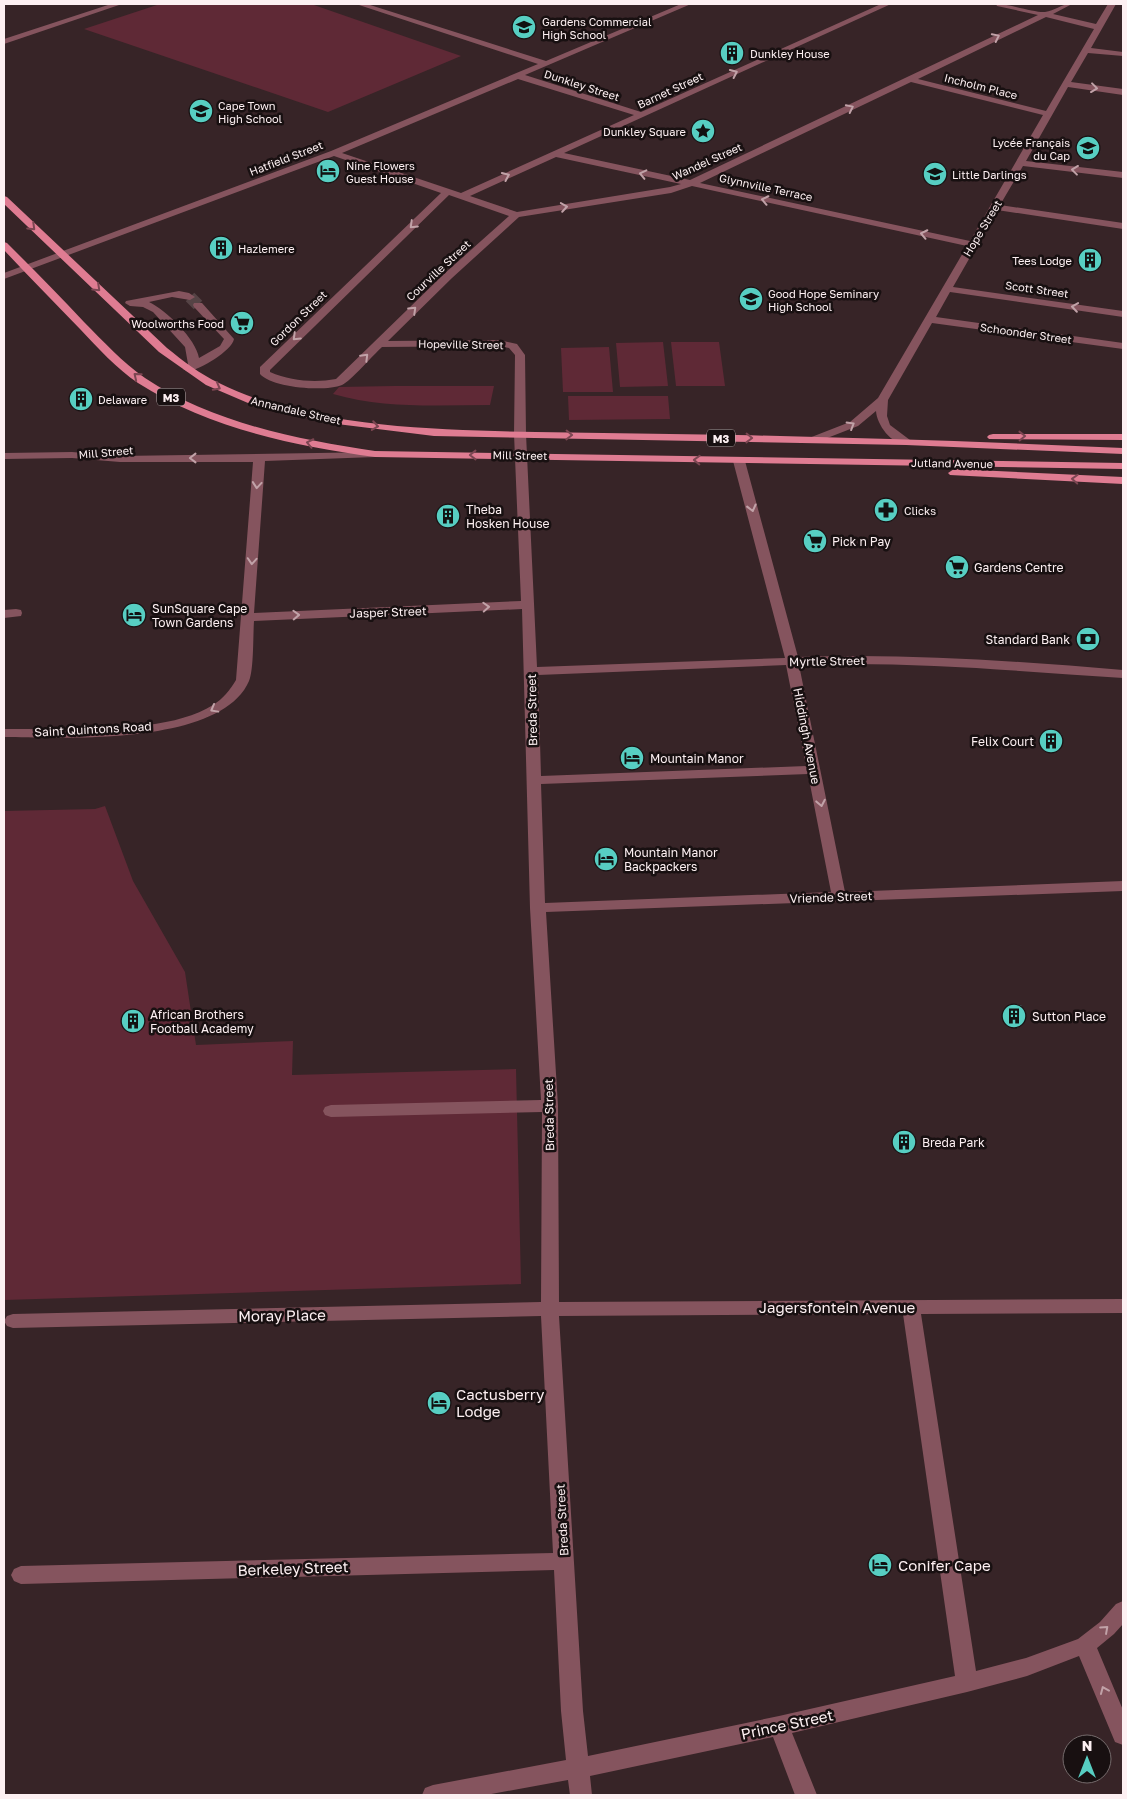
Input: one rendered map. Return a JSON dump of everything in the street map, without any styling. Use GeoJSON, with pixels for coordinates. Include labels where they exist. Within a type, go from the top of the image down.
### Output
{"type":"FeatureCollection","features":[{"type":"Feature","properties":{"kind":"main road","name":"M3"},"geometry":{"type":"LineString","coordinates":[[4,199],[61,255]]}},
{"type":"Feature","properties":{"kind":"main road","name":"M3"},"geometry":{"type":"LineString","coordinates":[[4,245],[106,350],[141,380],[175,399],[216,418],[337,449],[375,454]]}},
{"type":"Feature","properties":{"kind":"main road","name":"Annandale Street"},"geometry":{"type":"LineString","coordinates":[[61,255],[162,350],[226,391],[292,411],[380,427],[434,433],[520,434]]}},
{"type":"Feature","properties":{"kind":"main road","name":"Mill Street"},"geometry":{"type":"LineString","coordinates":[[520,434],[922,442]]}},
{"type":"Feature","properties":{"kind":"main road"},"geometry":{"type":"LineString","coordinates":[[922,442],[969,437],[1123,437]]}},
{"type":"Feature","properties":{"kind":"main road","name":"Jutland Avenue"},"geometry":{"type":"LineString","coordinates":[[922,442],[1123,451]]}},
{"type":"Feature","properties":{"kind":"main road","name":"Mill Street"},"geometry":{"type":"LineString","coordinates":[[375,454],[521,455],[780,461]]}},
{"type":"Feature","properties":{"kind":"main road"},"geometry":{"type":"LineString","coordinates":[[780,461],[866,469],[1123,481]]}},
{"type":"Feature","properties":{"kind":"main road","name":"Jutland Avenue"},"geometry":{"type":"LineString","coordinates":[[780,461],[1123,466]]}},
{"type":"Feature","properties":{"kind":"street"},"geometry":{"type":"LineString","coordinates":[[4,42],[118,4]]}},
{"type":"Feature","properties":{"kind":"street"},"geometry":{"type":"LineString","coordinates":[[365,4],[545,63]]}},
{"type":"Feature","properties":{"kind":"street","name":"Hatfield Street"},"geometry":{"type":"LineString","coordinates":[[4,276],[334,153],[687,4]]}},
{"type":"Feature","properties":{"kind":"street","name":"Barnet Street"},"geometry":{"type":"LineString","coordinates":[[462,196],[887,4]]}},
{"type":"Feature","properties":{"kind":"street"},"geometry":{"type":"LineString","coordinates":[[1000,4],[1097,27]]}},
{"type":"Feature","properties":{"kind":"street","name":"Wandel Street"},"geometry":{"type":"LineString","coordinates":[[334,153],[516,215],[671,190],[690,184],[1068,4]]}},
{"type":"Feature","properties":{"kind":"street","name":"Hope Street"},"geometry":{"type":"LineString","coordinates":[[813,440],[854,424],[882,400],[1112,4]]}},
{"type":"Feature","properties":{"kind":"street"},"geometry":{"type":"LineString","coordinates":[[1084,50],[1123,54]]}},
{"type":"Feature","properties":{"kind":"street","name":"Dunkley Street"},"geometry":{"type":"LineString","coordinates":[[516,75],[642,115]]}},
{"type":"Feature","properties":{"kind":"street","name":"Incholm Place"},"geometry":{"type":"LineString","coordinates":[[909,79],[1048,114]]}},
{"type":"Feature","properties":{"kind":"street"},"geometry":{"type":"LineString","coordinates":[[1065,84],[1123,92]]}},
{"type":"Feature","properties":{"kind":"street"},"geometry":{"type":"LineString","coordinates":[[790,124],[806,129]]}},
{"type":"Feature","properties":{"kind":"street","name":"Glynnville Terrace"},"geometry":{"type":"LineString","coordinates":[[555,154],[972,244]]}},
{"type":"Feature","properties":{"kind":"street"},"geometry":{"type":"LineString","coordinates":[[1020,163],[1123,175]]}},
{"type":"Feature","properties":{"kind":"street","name":"Gordon Street"},"geometry":{"type":"LineString","coordinates":[[378,344],[340,382],[328,385],[313,385],[264,374],[264,369],[448,191]]}},
{"type":"Feature","properties":{"kind":"street"},"geometry":{"type":"LineString","coordinates":[[995,207],[1123,226]]}},
{"type":"Feature","properties":{"kind":"street","name":"Courville Street"},"geometry":{"type":"LineString","coordinates":[[378,344],[448,276],[516,215]]}},
{"type":"Feature","properties":{"kind":"street"},"geometry":{"type":"LineString","coordinates":[[159,297],[164,292],[163,286]]}},
{"type":"Feature","properties":{"kind":"street","name":"Scott Street"},"geometry":{"type":"LineString","coordinates":[[947,289],[1123,314]]}},
{"type":"Feature","properties":{"kind":"street"},"geometry":{"type":"LineString","coordinates":[[116,306],[184,294],[194,301],[229,339],[224,348],[191,368]]}},
{"type":"Feature","properties":{"kind":"street"},"geometry":{"type":"LineString","coordinates":[[130,303],[145,304],[157,310],[190,346],[194,354],[191,368]]}},
{"type":"Feature","properties":{"kind":"street","name":"Schoonder Street"},"geometry":{"type":"LineString","coordinates":[[929,319],[1123,346]]}},
{"type":"Feature","properties":{"kind":"street","name":"Hopeville Street"},"geometry":{"type":"LineString","coordinates":[[378,344],[499,343],[513,346],[520,355],[520,434]]}},
{"type":"Feature","properties":{"kind":"street"},"geometry":{"type":"LineString","coordinates":[[882,400],[881,417],[884,424],[890,432],[906,442]]}},
{"type":"Feature","properties":{"kind":"street","name":"Breda Street"},"geometry":{"type":"LineString","coordinates":[[520,434],[531,671],[538,908],[550,1106],[550,1309],[572,1712],[581,1795]]}},
{"type":"Feature","properties":{"kind":"street","name":"Mill Street"},"geometry":{"type":"LineString","coordinates":[[4,456],[72,455],[120,459],[259,458],[375,454]]}},
{"type":"Feature","properties":{"kind":"street","name":"Saint Quintons Road"},"geometry":{"type":"LineString","coordinates":[[4,733],[119,730],[173,723],[211,712],[227,702],[244,680],[259,458]]}},
{"type":"Feature","properties":{"kind":"street","name":"Hiddingh Avenue"},"geometry":{"type":"LineString","coordinates":[[739,461],[792,661],[839,897]]}},
{"type":"Feature","properties":{"kind":"street","name":"Jasper Street"},"geometry":{"type":"LineString","coordinates":[[247,617],[528,605]]}},
{"type":"Feature","properties":{"kind":"street","name":"Myrtle Street"},"geometry":{"type":"LineString","coordinates":[[531,671],[792,661],[918,660],[1123,674]]}},
{"type":"Feature","properties":{"kind":"street"},"geometry":{"type":"LineString","coordinates":[[534,780],[814,770]]}},
{"type":"Feature","properties":{"kind":"street","name":"Vriende Street"},"geometry":{"type":"LineString","coordinates":[[538,908],[1123,886]]}},
{"type":"Feature","properties":{"kind":"street"},"geometry":{"type":"LineString","coordinates":[[332,1111],[550,1106]]}},
{"type":"Feature","properties":{"kind":"street"},"geometry":{"type":"LineString","coordinates":[[911,1306],[966,1683]]}},
{"type":"Feature","properties":{"kind":"street","name":"Jagersfontein Avenue"},"geometry":{"type":"LineString","coordinates":[[550,1309],[1123,1306]]}},
{"type":"Feature","properties":{"kind":"street","name":"Moray Place"},"geometry":{"type":"LineString","coordinates":[[13,1321],[550,1309]]}},
{"type":"Feature","properties":{"kind":"street","name":"Berkeley Street"},"geometry":{"type":"LineString","coordinates":[[21,1575],[564,1560]]}},
{"type":"Feature","properties":{"kind":"street","name":"Prince Street"},"geometry":{"type":"LineString","coordinates":[[433,1795],[578,1768],[778,1726],[966,1683],[1027,1667],[1085,1645],[1106,1628],[1123,1610]]}},
{"type":"Feature","properties":{"kind":"street"},"geometry":{"type":"LineString","coordinates":[[1085,1645],[1123,1735]]}},
{"type":"Feature","properties":{"kind":"street"},"geometry":{"type":"LineString","coordinates":[[778,1726],[806,1795]]}},
{"type":"Feature","properties":{"kind":"shaded area"},"geometry":{"type":"Polygon","coordinates":[[[160,4],[311,4],[461,56],[328,112],[84,29],[160,4]]]}},
{"type":"Feature","properties":{"kind":"shaded area"},"geometry":{"type":"Polygon","coordinates":[[[663,342],[668,386],[620,387],[616,343],[663,342]]]}},
{"type":"Feature","properties":{"kind":"shaded area"},"geometry":{"type":"Polygon","coordinates":[[[671,342],[719,342],[725,386],[676,386],[671,342]]]}},
{"type":"Feature","properties":{"kind":"shaded area"},"geometry":{"type":"Polygon","coordinates":[[[609,347],[613,392],[563,392],[561,348],[609,347]]]}},
{"type":"Feature","properties":{"kind":"shaded area"},"geometry":{"type":"Polygon","coordinates":[[[494,386],[490,405],[392,404],[353,399],[333,394],[339,387],[494,386]]]}},
{"type":"Feature","properties":{"kind":"shaded area"},"geometry":{"type":"Polygon","coordinates":[[[568,396],[668,396],[670,419],[569,420],[568,396]]]}},
{"type":"Feature","properties":{"kind":"shaded area"},"geometry":{"type":"Polygon","coordinates":[[[105,806],[133,881],[185,972],[196,1045],[293,1041],[292,1075],[516,1069],[521,1284],[4,1300],[4,811],[95,809],[105,806]]]}},
{"type":"Feature","properties":{"kind":"tunnel"},"geometry":{"type":"LineString","coordinates":[[190,297],[198,305]]}},
{"type":"Feature","properties":{"kind":"place","name":"Gardens Commercial High School"},"geometry":{"type":"Point","coordinates":[524,27]}},
{"type":"Feature","properties":{"kind":"place","name":"Dunkley House"},"geometry":{"type":"Point","coordinates":[732,53]}},
{"type":"Feature","properties":{"kind":"place","name":"Cape Town High School"},"geometry":{"type":"Point","coordinates":[201,111]}},
{"type":"Feature","properties":{"kind":"place","name":"Dunkley Square"},"geometry":{"type":"Point","coordinates":[703,131]}},
{"type":"Feature","properties":{"kind":"place","name":"Lycée Français du Cap"},"geometry":{"type":"Point","coordinates":[1088,148]}},
{"type":"Feature","properties":{"kind":"place","name":"Nine Flowers Guest House"},"geometry":{"type":"Point","coordinates":[328,171]}},
{"type":"Feature","properties":{"kind":"place","name":"Little Darlings"},"geometry":{"type":"Point","coordinates":[935,174]}},
{"type":"Feature","properties":{"kind":"place","name":"Hazlemere"},"geometry":{"type":"Point","coordinates":[221,248]}},
{"type":"Feature","properties":{"kind":"place","name":"Tees Lodge"},"geometry":{"type":"Point","coordinates":[1090,260]}},
{"type":"Feature","properties":{"kind":"place","name":"Good Hope Seminary High School"},"geometry":{"type":"Point","coordinates":[751,299]}},
{"type":"Feature","properties":{"kind":"place","name":"Woolworths Food"},"geometry":{"type":"Point","coordinates":[242,323]}},
{"type":"Feature","properties":{"kind":"place","name":"Delaware"},"geometry":{"type":"Point","coordinates":[81,399]}},
{"type":"Feature","properties":{"kind":"place","name":"Clicks"},"geometry":{"type":"Point","coordinates":[886,510]}},
{"type":"Feature","properties":{"kind":"place","name":"Theba Hosken House"},"geometry":{"type":"Point","coordinates":[448,516]}},
{"type":"Feature","properties":{"kind":"place","name":"Pick n Pay"},"geometry":{"type":"Point","coordinates":[815,541]}},
{"type":"Feature","properties":{"kind":"place","name":"Gardens Centre"},"geometry":{"type":"Point","coordinates":[957,567]}},
{"type":"Feature","properties":{"kind":"place","name":"SunSquare Cape Town Gardens"},"geometry":{"type":"Point","coordinates":[134,615]}},
{"type":"Feature","properties":{"kind":"place","name":"Standard Bank"},"geometry":{"type":"Point","coordinates":[1088,639]}},
{"type":"Feature","properties":{"kind":"place","name":"Felix Court"},"geometry":{"type":"Point","coordinates":[1051,741]}},
{"type":"Feature","properties":{"kind":"place","name":"Mountain Manor"},"geometry":{"type":"Point","coordinates":[632,758]}},
{"type":"Feature","properties":{"kind":"place","name":"Mountain Manor Backpackers"},"geometry":{"type":"Point","coordinates":[606,859]}},
{"type":"Feature","properties":{"kind":"place","name":"Sutton Place"},"geometry":{"type":"Point","coordinates":[1014,1016]}},
{"type":"Feature","properties":{"kind":"place","name":"African Brothers Football Academy"},"geometry":{"type":"Point","coordinates":[133,1021]}},
{"type":"Feature","properties":{"kind":"place","name":"Breda Park"},"geometry":{"type":"Point","coordinates":[904,1142]}},
{"type":"Feature","properties":{"kind":"place","name":"Cactusberry Lodge"},"geometry":{"type":"Point","coordinates":[439,1403]}},
{"type":"Feature","properties":{"kind":"place","name":"Conifer Cape"},"geometry":{"type":"Point","coordinates":[880,1565]}}]}
